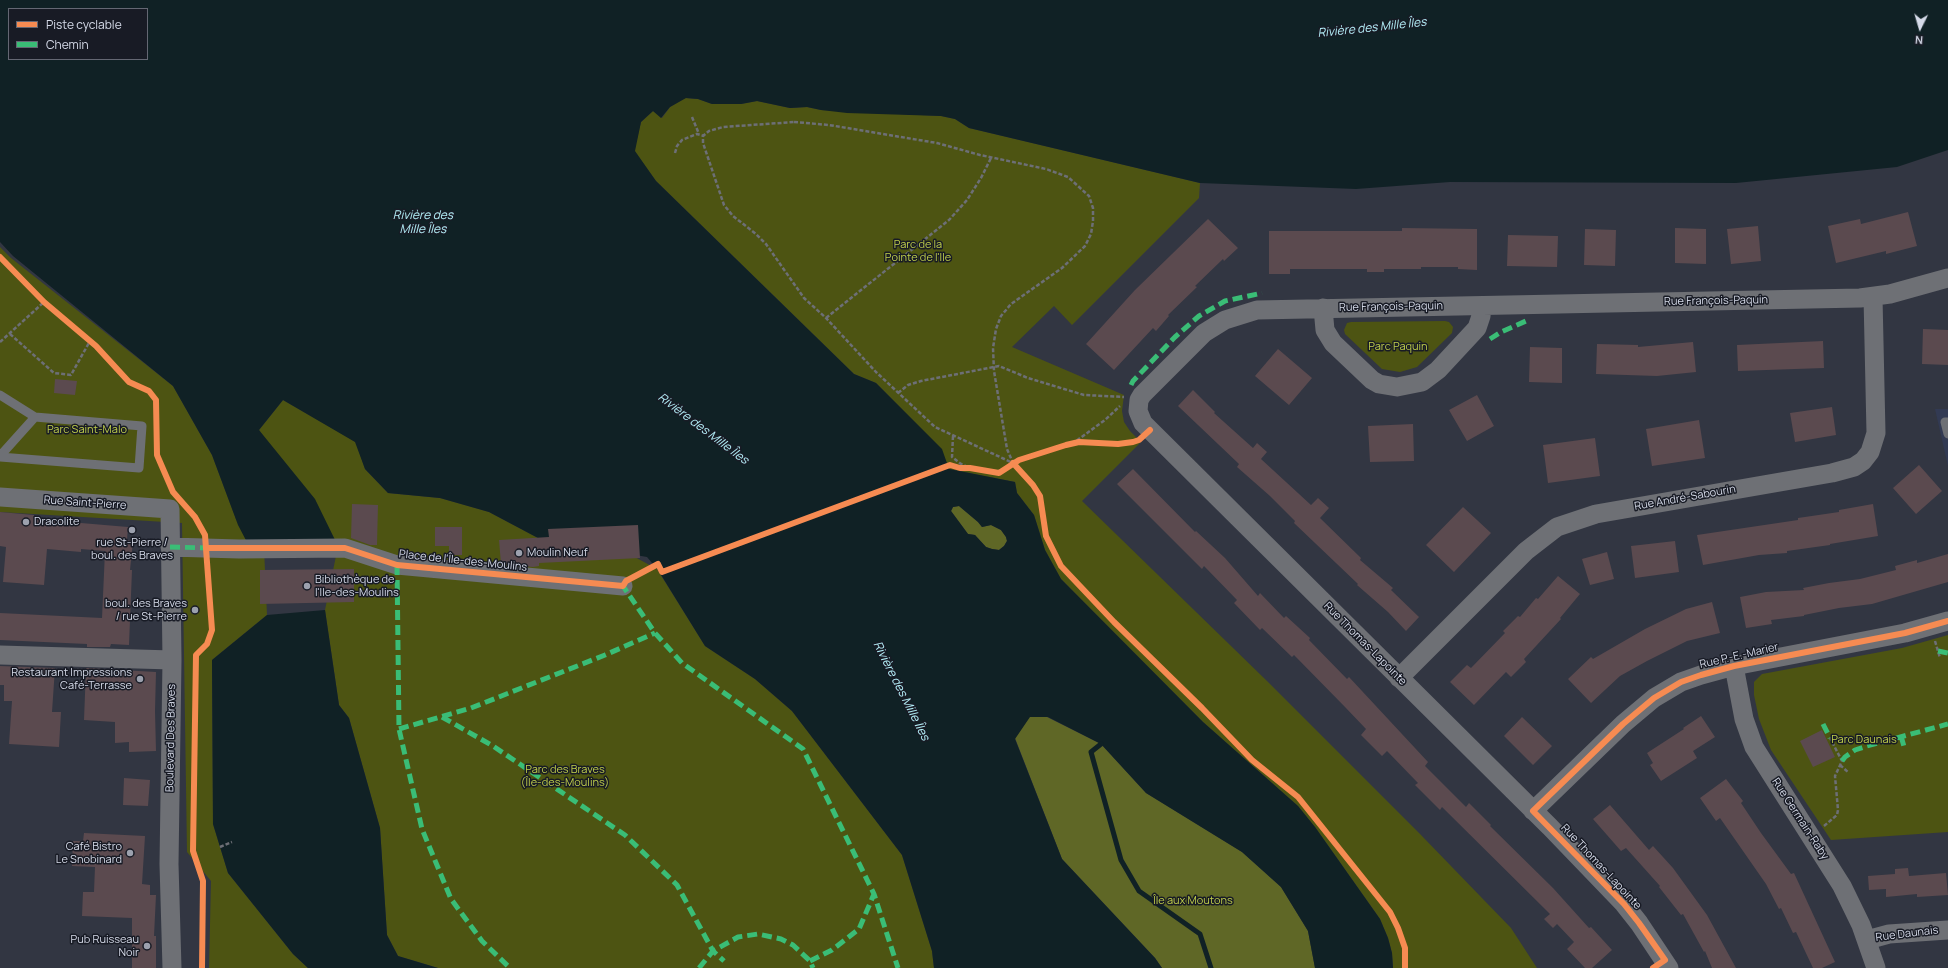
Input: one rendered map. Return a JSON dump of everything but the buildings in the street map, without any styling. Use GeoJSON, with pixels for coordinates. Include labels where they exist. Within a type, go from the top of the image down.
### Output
{"type":"FeatureCollection","features":[{"type":"Feature","properties":{"kind":"street","name":"Rue François-Paquin"},"geometry":{"type":"LineString","coordinates":[[1138,411],[1138,405],[1142,395],[1191,344],[1225,320],[1258,310],[1873,297],[1890,294],[1948,278]]}},
{"type":"Feature","properties":{"kind":"street","name":"Rue André-Sabourin"},"geometry":{"type":"LineString","coordinates":[[1400,678],[1526,551],[1558,527],[1596,514],[1838,472],[1854,467],[1863,461],[1870,452],[1876,433],[1873,297]]}},
{"type":"Feature","properties":{"kind":"street","name":"Rue François-Paquin"},"geometry":{"type":"LineString","coordinates":[[1323,308],[1325,330],[1332,343],[1372,380],[1380,384],[1397,387],[1422,382],[1438,370],[1477,328],[1481,316],[1482,306]]}},
{"type":"Feature","properties":{"kind":"street","name":"Rue Thomas-Lapointe"},"geometry":{"type":"LineString","coordinates":[[1138,411],[1143,423],[1400,678],[1624,904],[1663,965]]}},
{"type":"Feature","properties":{"kind":"street","name":"Rue Saint-Pierre"},"geometry":{"type":"LineString","coordinates":[[0,496],[170,509]]}},
{"type":"Feature","properties":{"kind":"street","name":"Boulevard Des Braves"},"geometry":{"type":"LineString","coordinates":[[170,509],[172,660],[169,864],[172,968]]}},
{"type":"Feature","properties":{"kind":"street","name":"Place de l'Île-des-Moulins"},"geometry":{"type":"LineString","coordinates":[[170,547],[345,548],[397,565],[623,586]]}},
{"type":"Feature","properties":{"kind":"street","name":"Rue P.-E.-Marier"},"geometry":{"type":"LineString","coordinates":[[1533,811],[1623,724],[1654,698],[1692,677],[1734,666],[1906,633],[1948,621]]}},
{"type":"Feature","properties":{"kind":"street"},"geometry":{"type":"LineString","coordinates":[[0,655],[172,660]]}},
{"type":"Feature","properties":{"kind":"street","name":"Rue Germain-Raby"},"geometry":{"type":"LineString","coordinates":[[1734,666],[1744,719],[1754,747],[1827,860],[1854,910],[1867,940],[1876,968]]}},
{"type":"Feature","properties":{"kind":"street","name":"Rue Daunais"},"geometry":{"type":"LineString","coordinates":[[1867,940],[1889,934],[1948,930]]}},
{"type":"Feature","properties":{"kind":"lane"},"geometry":{"type":"LineString","coordinates":[[0,395],[35,417],[142,426],[139,468],[0,456],[35,417]]}},
{"type":"Feature","properties":{"kind":"lane"},"geometry":{"type":"LineString","coordinates":[[1948,422],[1945,422],[1948,434]]}},
{"type":"Feature","properties":{"kind":"path"},"geometry":{"type":"LineString","coordinates":[[692,117],[699,134]]}},
{"type":"Feature","properties":{"kind":"path"},"geometry":{"type":"LineString","coordinates":[[1013,463],[935,427],[876,372],[826,318],[804,298],[761,239],[732,216],[724,205],[703,143],[704,136],[709,131],[723,127],[750,124],[794,122],[829,125],[937,143],[991,158],[1046,169],[1068,177],[1089,196],[1093,208],[1093,221],[1091,234],[1086,246],[1076,257],[1011,304],[1001,316],[996,329],[993,348],[994,367],[1007,449],[1013,463],[1018,469]]}},
{"type":"Feature","properties":{"kind":"path"},"geometry":{"type":"LineString","coordinates":[[675,153],[677,146],[682,140],[699,134],[704,136]]}},
{"type":"Feature","properties":{"kind":"path"},"geometry":{"type":"LineString","coordinates":[[826,318],[949,220],[967,200],[981,178],[991,158]]}},
{"type":"Feature","properties":{"kind":"path"},"geometry":{"type":"LineString","coordinates":[[39,296],[50,307]]}},
{"type":"Feature","properties":{"kind":"path"},"geometry":{"type":"LineString","coordinates":[[0,342],[44,302]]}},
{"type":"Feature","properties":{"kind":"path"},"geometry":{"type":"LineString","coordinates":[[10,334],[54,373],[71,375],[90,340]]}},
{"type":"Feature","properties":{"kind":"path"},"geometry":{"type":"LineString","coordinates":[[84,336],[96,346]]}},
{"type":"Feature","properties":{"kind":"path"},"geometry":{"type":"LineString","coordinates":[[898,393],[908,386],[921,381],[994,367],[1002,367],[1028,378],[1084,395],[1123,397],[1119,409],[1069,444]]}},
{"type":"Feature","properties":{"kind":"path"},"geometry":{"type":"LineString","coordinates":[[953,436],[952,457],[973,469]]}},
{"type":"Feature","properties":{"kind":"path"},"geometry":{"type":"LineString","coordinates":[[1069,444],[1086,442]]}},
{"type":"Feature","properties":{"kind":"path"},"geometry":{"type":"LineString","coordinates":[[1006,470],[1013,463],[1019,460]]}},
{"type":"Feature","properties":{"kind":"path"},"geometry":{"type":"LineString","coordinates":[[658,564],[662,572],[950,465],[960,468],[973,469]]}},
{"type":"Feature","properties":{"kind":"path"},"geometry":{"type":"LineString","coordinates":[[1935,639],[1940,658]]}},
{"type":"Feature","properties":{"kind":"path"},"geometry":{"type":"LineString","coordinates":[[1822,827],[1837,816],[1838,810],[1834,782],[1842,761],[1831,744],[1830,738]]}},
{"type":"Feature","properties":{"kind":"path"},"geometry":{"type":"LineString","coordinates":[[1840,765],[1848,772]]}},
{"type":"Feature","properties":{"kind":"path"},"geometry":{"type":"LineString","coordinates":[[220,847],[232,842]]}},
{"type":"Feature","properties":{"kind":"shaded area"},"geometry":{"type":"Polygon","coordinates":[[[1935,409],[1948,409],[1948,466],[1935,409]]]}},
{"type":"Feature","properties":{"kind":"green space","name":"Parc de la Pointe de l'Ile"},"geometry":{"type":"Polygon","coordinates":[[[685,98],[698,99],[712,104],[741,104],[757,101],[790,108],[807,107],[821,110],[941,116],[955,119],[969,128],[1200,183],[1199,198],[1072,325],[1054,306],[1012,347],[1124,395],[1122,411],[1124,422],[1130,431],[1141,442],[1082,501],[1267,681],[1421,835],[1511,928],[1537,968],[1393,968],[1392,953],[1388,938],[1380,919],[1315,827],[1298,806],[1203,722],[1061,579],[1045,550],[1034,515],[1017,493],[1015,482],[949,469],[941,449],[876,383],[854,374],[656,181],[634,151],[641,122],[653,111],[662,118],[670,107],[685,98]]]}},
{"type":"Feature","properties":{"kind":"green space","name":"Parc Saint-Malo"},"geometry":{"type":"Polygon","coordinates":[[[0,247],[11,258],[173,386],[212,455],[236,519],[264,548],[267,615],[212,660],[213,824],[228,873],[293,954],[308,968],[209,968],[211,881],[187,852],[182,523],[0,512],[0,247]]]}},
{"type":"Feature","properties":{"kind":"green space","name":"Parc Paquin"},"geometry":{"type":"Polygon","coordinates":[[[1351,322],[1449,322],[1453,327],[1452,333],[1417,367],[1400,372],[1382,369],[1345,334],[1344,330],[1347,323],[1351,322]]]}},
{"type":"Feature","properties":{"kind":"green space","name":"Parc des Braves (Île-des-Moulins)"},"geometry":{"type":"Polygon","coordinates":[[[283,400],[356,442],[365,469],[388,493],[440,498],[489,512],[538,538],[631,555],[657,569],[705,646],[755,679],[792,711],[902,855],[932,951],[934,968],[438,968],[398,956],[387,935],[380,828],[349,718],[339,705],[325,610],[338,546],[259,430],[283,400]]]}},
{"type":"Feature","properties":{"kind":"green space"},"geometry":{"type":"Polygon","coordinates":[[[959,506],[982,527],[991,525],[1001,530],[1007,541],[1004,546],[999,550],[986,547],[975,535],[968,534],[951,511],[953,507],[959,506]]]}},
{"type":"Feature","properties":{"kind":"green space","name":"Parc Daunais"},"geometry":{"type":"Polygon","coordinates":[[[1948,635],[1948,832],[1831,840],[1771,750],[1759,719],[1754,695],[1754,682],[1762,674],[1902,648],[1948,635]]]}},
{"type":"Feature","properties":{"kind":"green space","name":"Île aux Moutons"},"geometry":{"type":"Polygon","coordinates":[[[1029,717],[1047,717],[1101,744],[1146,793],[1242,852],[1281,887],[1308,931],[1315,968],[1162,968],[1155,958],[1062,859],[1015,738],[1029,717]]]}},
{"type":"Feature","properties":{"kind":"water","name":"Rivière des Mille Îles"},"geometry":{"type":"Polygon","coordinates":[[[0,0],[1948,0],[1948,150],[1897,167],[1736,183],[1450,182],[1356,189],[1200,183],[969,128],[955,119],[941,116],[847,113],[807,107],[790,108],[757,101],[741,104],[712,104],[698,99],[686,98],[670,107],[661,118],[653,111],[641,122],[635,151],[656,181],[854,374],[876,383],[942,449],[949,469],[1015,482],[1017,493],[1034,515],[1045,550],[1061,579],[1203,722],[1298,806],[1315,827],[1380,919],[1388,938],[1392,953],[1393,968],[1315,968],[1308,931],[1281,887],[1242,852],[1146,793],[1101,744],[1048,717],[1030,717],[1015,739],[1062,859],[1155,958],[1162,968],[934,968],[932,951],[902,855],[792,711],[755,679],[705,646],[658,570],[647,557],[538,538],[489,512],[440,498],[388,493],[365,469],[355,442],[283,400],[259,430],[315,499],[338,546],[250,548],[238,525],[212,455],[173,386],[13,256],[0,242],[0,0]],[[959,506],[953,507],[951,511],[968,534],[975,535],[986,547],[999,550],[1004,546],[1007,541],[1001,530],[991,525],[982,527],[959,506]]]}},
{"type":"Feature","properties":{"kind":"water"},"geometry":{"type":"Polygon","coordinates":[[[325,610],[339,705],[349,718],[380,828],[387,935],[398,956],[438,968],[308,968],[293,954],[228,873],[213,824],[212,660],[267,615],[325,610]]]}},
{"type":"Feature","properties":{"kind":"waterway"},"geometry":{"type":"LineString","coordinates":[[1101,744],[1091,752],[1121,860],[1139,891],[1200,934],[1211,968]]}},
{"type":"Feature","properties":{"kind":"marked path"},"geometry":{"type":"LineString","coordinates":[[1131,385],[1133,381],[1175,337],[1199,316],[1225,301],[1262,293]]}},
{"type":"Feature","properties":{"kind":"marked path"},"geometry":{"type":"LineString","coordinates":[[1490,339],[1501,332],[1526,321]]}},
{"type":"Feature","properties":{"kind":"marked path"},"geometry":{"type":"LineString","coordinates":[[170,547],[210,548]]}},
{"type":"Feature","properties":{"kind":"marked path"},"geometry":{"type":"LineString","coordinates":[[397,565],[399,729],[422,829],[451,899],[482,941],[510,968]]}},
{"type":"Feature","properties":{"kind":"marked path"},"geometry":{"type":"LineString","coordinates":[[620,586],[623,586],[655,633],[682,663],[803,749],[874,894],[898,968]]}},
{"type":"Feature","properties":{"kind":"marked path"},"geometry":{"type":"LineString","coordinates":[[399,729],[471,708],[605,655],[655,633]]}},
{"type":"Feature","properties":{"kind":"marked path"},"geometry":{"type":"LineString","coordinates":[[1938,651],[1948,653]]}},
{"type":"Feature","properties":{"kind":"marked path"},"geometry":{"type":"LineString","coordinates":[[442,717],[493,746],[625,835],[677,885],[713,951],[724,961]]}},
{"type":"Feature","properties":{"kind":"marked path"},"geometry":{"type":"LineString","coordinates":[[1823,724],[1830,738]]}},
{"type":"Feature","properties":{"kind":"marked path"},"geometry":{"type":"LineString","coordinates":[[1842,761],[1855,750],[1948,724]]}},
{"type":"Feature","properties":{"kind":"marked path"},"geometry":{"type":"LineString","coordinates":[[1901,736],[1905,750]]}},
{"type":"Feature","properties":{"kind":"marked path"},"geometry":{"type":"LineString","coordinates":[[810,961],[832,950],[859,929],[874,894]]}},
{"type":"Feature","properties":{"kind":"marked path"},"geometry":{"type":"LineString","coordinates":[[699,968],[713,951],[738,937],[758,934],[781,939],[793,945],[810,961],[813,968]]}},
{"type":"Feature","properties":{"kind":"cycle path"},"geometry":{"type":"LineString","coordinates":[[0,257],[44,302],[96,346],[129,382],[149,391],[156,400],[157,455],[173,492],[195,517],[205,535],[212,630],[207,644],[196,655],[193,851],[203,881],[202,968]]}},
{"type":"Feature","properties":{"kind":"cycle path"},"geometry":{"type":"LineString","coordinates":[[207,548],[345,548],[397,565],[623,586],[626,581],[658,564],[662,572],[950,465],[960,468],[970,468],[999,473],[1019,460],[1066,445],[1079,442],[1118,444],[1133,442],[1139,440],[1150,430]]}},
{"type":"Feature","properties":{"kind":"cycle path"},"geometry":{"type":"LineString","coordinates":[[1013,463],[1033,485],[1040,496],[1046,536],[1061,566],[1114,622],[1202,708],[1252,760],[1298,797],[1390,912],[1398,928],[1405,948],[1405,968]]}},
{"type":"Feature","properties":{"kind":"cycle path"},"geometry":{"type":"LineString","coordinates":[[1653,968],[1665,960],[1639,923],[1624,904],[1533,811],[1623,724],[1654,698],[1681,682],[1734,666],[1905,633],[1948,621]]}},
{"type":"Feature","properties":{"kind":"place","name":"Dracolite"},"geometry":{"type":"Point","coordinates":[26,522]}},
{"type":"Feature","properties":{"kind":"place","name":"rue St-Pierre / boul. des Braves"},"geometry":{"type":"Point","coordinates":[132,530]}},
{"type":"Feature","properties":{"kind":"place","name":"Moulin Neuf"},"geometry":{"type":"Point","coordinates":[519,553]}},
{"type":"Feature","properties":{"kind":"place","name":"Bibliothèque de l'Ile-des-Moulins"},"geometry":{"type":"Point","coordinates":[307,586]}},
{"type":"Feature","properties":{"kind":"place","name":"boul. des Braves / rue St-Pierre"},"geometry":{"type":"Point","coordinates":[195,610]}},
{"type":"Feature","properties":{"kind":"place","name":"Restaurant Impressions Café-Terrasse"},"geometry":{"type":"Point","coordinates":[140,679]}},
{"type":"Feature","properties":{"kind":"place","name":"Café Bistro Le Snobinard"},"geometry":{"type":"Point","coordinates":[130,853]}},
{"type":"Feature","properties":{"kind":"place","name":"Pub Ruisseau Noir"},"geometry":{"type":"Point","coordinates":[147,946]}}]}
